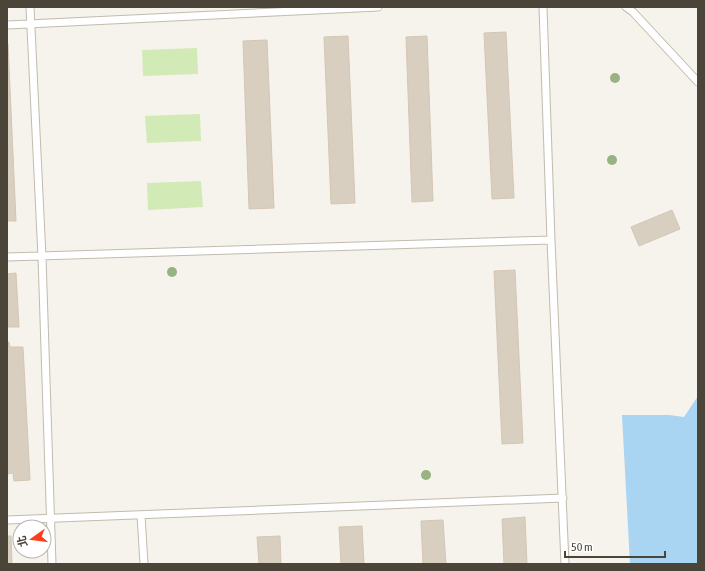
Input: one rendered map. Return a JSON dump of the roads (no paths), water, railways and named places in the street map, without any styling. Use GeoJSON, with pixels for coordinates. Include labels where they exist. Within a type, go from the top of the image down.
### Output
{"type":"FeatureCollection","features":[{"type":"Feature","properties":{"kind":"lane"},"geometry":{"type":"LineString","coordinates":[[30,7],[42,257],[52,564]]}},
{"type":"Feature","properties":{"kind":"lane"},"geometry":{"type":"LineString","coordinates":[[7,25],[378,7]]}},
{"type":"Feature","properties":{"kind":"lane"},"geometry":{"type":"LineString","coordinates":[[543,7],[551,240],[565,564]]}},
{"type":"Feature","properties":{"kind":"lane"},"geometry":{"type":"LineString","coordinates":[[626,7],[633,12],[698,82]]}},
{"type":"Feature","properties":{"kind":"lane"},"geometry":{"type":"LineString","coordinates":[[7,257],[551,240]]}},
{"type":"Feature","properties":{"kind":"lane"},"geometry":{"type":"LineString","coordinates":[[7,520],[563,498]]}},
{"type":"Feature","properties":{"kind":"lane"},"geometry":{"type":"LineString","coordinates":[[141,514],[144,564]]}},
{"type":"Feature","properties":{"kind":"water"},"geometry":{"type":"Polygon","coordinates":[[[698,396],[698,564],[630,564],[622,415],[669,415],[684,417],[698,396]]]}}]}
